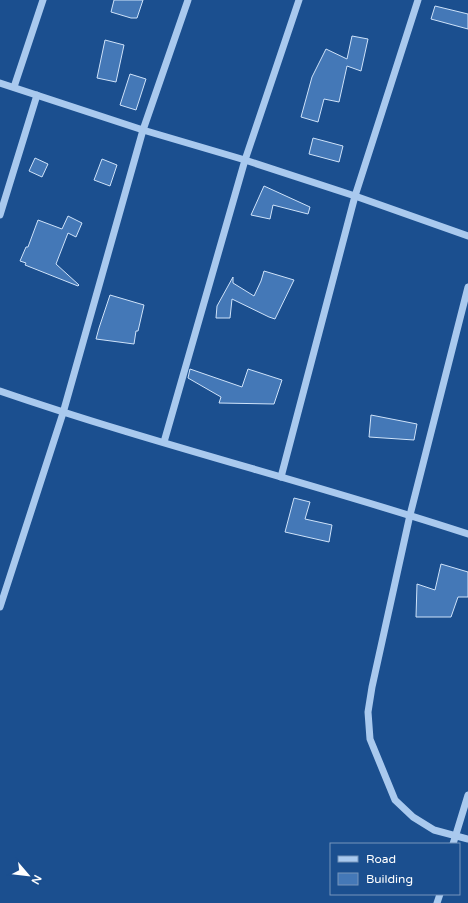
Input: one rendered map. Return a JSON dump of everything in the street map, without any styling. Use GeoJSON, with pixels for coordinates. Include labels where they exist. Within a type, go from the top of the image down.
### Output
{"type":"FeatureCollection","features":[{"type":"Feature","properties":{"kind":"street"},"geometry":{"type":"LineString","coordinates":[[14,88],[43,0]]}},
{"type":"Feature","properties":{"kind":"street"},"geometry":{"type":"LineString","coordinates":[[0,607],[63,412],[143,130],[188,0]]}},
{"type":"Feature","properties":{"kind":"street"},"geometry":{"type":"LineString","coordinates":[[164,442],[245,160],[299,0]]}},
{"type":"Feature","properties":{"kind":"street"},"geometry":{"type":"LineString","coordinates":[[281,477],[355,196],[418,0]]}},
{"type":"Feature","properties":{"kind":"street"},"geometry":{"type":"LineString","coordinates":[[0,83],[143,130],[245,160],[355,196],[468,236]]}},
{"type":"Feature","properties":{"kind":"street"},"geometry":{"type":"LineString","coordinates":[[0,215],[37,95]]}},
{"type":"Feature","properties":{"kind":"street"},"geometry":{"type":"LineString","coordinates":[[468,287],[410,515],[372,687],[368,712],[370,739],[395,800],[413,817],[434,830],[468,839]]}},
{"type":"Feature","properties":{"kind":"street"},"geometry":{"type":"LineString","coordinates":[[0,391],[63,412],[410,515],[468,534]]}},
{"type":"Feature","properties":{"kind":"street"},"geometry":{"type":"LineString","coordinates":[[453,843],[468,794]]}},
{"type":"Feature","properties":{"kind":"building"},"geometry":{"type":"Polygon","coordinates":[[[114,0],[143,0],[137,18],[131,18],[111,12],[114,0]]]}},
{"type":"Feature","properties":{"kind":"building"},"geometry":{"type":"Polygon","coordinates":[[[435,6],[468,14],[468,29],[431,19],[435,6]]]}},
{"type":"Feature","properties":{"kind":"building"},"geometry":{"type":"Polygon","coordinates":[[[352,36],[368,39],[361,71],[347,66],[339,102],[324,99],[318,122],[301,117],[312,77],[326,49],[347,59],[352,36]]]}},
{"type":"Feature","properties":{"kind":"building"},"geometry":{"type":"Polygon","coordinates":[[[105,40],[124,45],[116,82],[97,78],[105,40]]]}},
{"type":"Feature","properties":{"kind":"building"},"geometry":{"type":"Polygon","coordinates":[[[130,74],[146,79],[136,110],[120,105],[130,74]]]}},
{"type":"Feature","properties":{"kind":"building"},"geometry":{"type":"Polygon","coordinates":[[[313,138],[343,146],[339,162],[309,154],[313,138]]]}},
{"type":"Feature","properties":{"kind":"building"},"geometry":{"type":"Polygon","coordinates":[[[35,158],[48,164],[42,177],[29,171],[35,158]]]}},
{"type":"Feature","properties":{"kind":"building"},"geometry":{"type":"Polygon","coordinates":[[[102,159],[117,165],[110,186],[94,180],[102,159]]]}},
{"type":"Feature","properties":{"kind":"building"},"geometry":{"type":"Polygon","coordinates":[[[264,186],[310,207],[308,214],[273,205],[270,219],[251,215],[264,186]]]}},
{"type":"Feature","properties":{"kind":"building"},"geometry":{"type":"Polygon","coordinates":[[[68,216],[82,223],[76,237],[68,233],[56,264],[79,285],[78,286],[25,265],[26,263],[20,261],[26,247],[28,247],[38,220],[62,229],[68,216]]]}},
{"type":"Feature","properties":{"kind":"building"},"geometry":{"type":"Polygon","coordinates":[[[264,271],[294,280],[275,319],[232,299],[230,318],[216,318],[217,306],[233,277],[233,283],[254,296],[264,271]]]}},
{"type":"Feature","properties":{"kind":"building"},"geometry":{"type":"Polygon","coordinates":[[[110,295],[144,305],[138,331],[136,331],[134,344],[96,339],[110,295]]]}},
{"type":"Feature","properties":{"kind":"building"},"geometry":{"type":"Polygon","coordinates":[[[190,369],[242,387],[248,369],[282,380],[274,404],[219,403],[221,397],[188,378],[190,369]]]}},
{"type":"Feature","properties":{"kind":"building"},"geometry":{"type":"Polygon","coordinates":[[[371,415],[417,424],[414,440],[369,437],[371,415]]]}},
{"type":"Feature","properties":{"kind":"building"},"geometry":{"type":"Polygon","coordinates":[[[294,498],[310,502],[305,519],[332,525],[329,542],[285,532],[294,498]]]}},
{"type":"Feature","properties":{"kind":"building"},"geometry":{"type":"Polygon","coordinates":[[[441,564],[468,572],[468,597],[458,597],[451,617],[416,617],[417,584],[435,590],[441,564]]]}}]}
